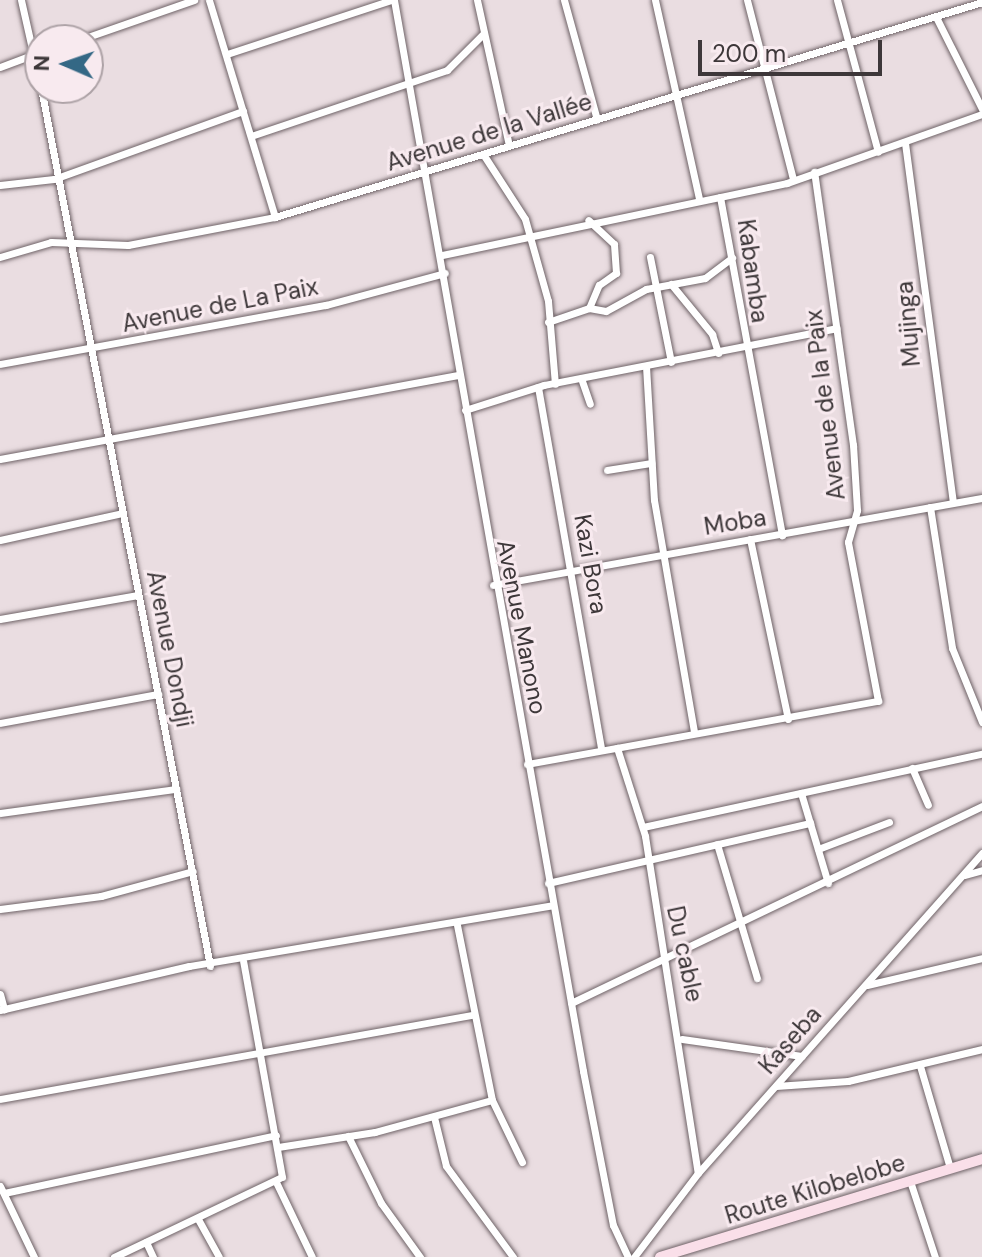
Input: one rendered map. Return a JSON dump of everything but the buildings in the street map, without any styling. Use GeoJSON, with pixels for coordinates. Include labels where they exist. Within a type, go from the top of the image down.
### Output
{"type":"FeatureCollection","features":[{"type":"Feature","properties":{"kind":"street","name":"Avenue Dondji"},"geometry":{"type":"LineString","coordinates":[[21,0],[28,24]]}},
{"type":"Feature","properties":{"kind":"street"},"geometry":{"type":"LineString","coordinates":[[104,31],[194,0]]}},
{"type":"Feature","properties":{"kind":"street"},"geometry":{"type":"LineString","coordinates":[[209,0],[275,217]]}},
{"type":"Feature","properties":{"kind":"street"},"geometry":{"type":"LineString","coordinates":[[227,54],[392,0]]}},
{"type":"Feature","properties":{"kind":"street","name":"Avenue Manono"},"geometry":{"type":"LineString","coordinates":[[392,0],[429,171],[493,585],[605,1190],[631,1257]]}},
{"type":"Feature","properties":{"kind":"street"},"geometry":{"type":"LineString","coordinates":[[477,0],[509,145]]}},
{"type":"Feature","properties":{"kind":"street"},"geometry":{"type":"LineString","coordinates":[[564,0],[597,120]]}},
{"type":"Feature","properties":{"kind":"street"},"geometry":{"type":"LineString","coordinates":[[655,0],[699,199]]}},
{"type":"Feature","properties":{"kind":"street"},"geometry":{"type":"LineString","coordinates":[[747,0],[793,179]]}},
{"type":"Feature","properties":{"kind":"street"},"geometry":{"type":"LineString","coordinates":[[837,0],[878,152]]}},
{"type":"Feature","properties":{"kind":"street","name":"Avenue de la Vallée"},"geometry":{"type":"LineString","coordinates":[[0,257],[70,242],[128,245],[275,217],[509,145],[764,72],[937,19],[982,2]]}},
{"type":"Feature","properties":{"kind":"street"},"geometry":{"type":"LineString","coordinates":[[720,197],[793,179],[878,152],[982,112],[937,19]]}},
{"type":"Feature","properties":{"kind":"street"},"geometry":{"type":"LineString","coordinates":[[251,136],[447,70],[483,34]]}},
{"type":"Feature","properties":{"kind":"street"},"geometry":{"type":"LineString","coordinates":[[0,67],[24,58]]}},
{"type":"Feature","properties":{"kind":"street","name":"Avenue Dondji"},"geometry":{"type":"LineString","coordinates":[[44,104],[210,966]]}},
{"type":"Feature","properties":{"kind":"street"},"geometry":{"type":"LineString","coordinates":[[0,185],[58,177],[243,111]]}},
{"type":"Feature","properties":{"kind":"street","name":"Mujinga"},"geometry":{"type":"LineString","coordinates":[[905,143],[953,502]]}},
{"type":"Feature","properties":{"kind":"street"},"geometry":{"type":"LineString","coordinates":[[483,154],[521,207],[548,322],[555,384]]}},
{"type":"Feature","properties":{"kind":"street","name":"Avenue de la Paix"},"geometry":{"type":"LineString","coordinates":[[788,719],[872,705],[878,688],[850,525],[857,510],[853,445],[814,172]]}},
{"type":"Feature","properties":{"kind":"street","name":"Kabamba"},"geometry":{"type":"LineString","coordinates":[[442,255],[588,220],[720,197],[732,258],[742,347],[782,535]]}},
{"type":"Feature","properties":{"kind":"street"},"geometry":{"type":"LineString","coordinates":[[588,220],[614,244],[617,264],[589,308]]}},
{"type":"Feature","properties":{"kind":"street"},"geometry":{"type":"LineString","coordinates":[[650,257],[671,362]]}},
{"type":"Feature","properties":{"kind":"street"},"geometry":{"type":"LineString","coordinates":[[548,322],[589,308],[613,309],[657,287],[705,278],[732,258]]}},
{"type":"Feature","properties":{"kind":"street","name":"Avenue de La Paix"},"geometry":{"type":"LineString","coordinates":[[0,364],[90,351],[326,305],[445,273]]}},
{"type":"Feature","properties":{"kind":"street"},"geometry":{"type":"LineString","coordinates":[[671,284],[717,340],[718,353]]}},
{"type":"Feature","properties":{"kind":"street"},"geometry":{"type":"LineString","coordinates":[[465,410],[538,387],[582,381],[836,328]]}},
{"type":"Feature","properties":{"kind":"street"},"geometry":{"type":"LineString","coordinates":[[646,366],[651,463],[661,554],[694,732]]}},
{"type":"Feature","properties":{"kind":"street"},"geometry":{"type":"LineString","coordinates":[[0,459],[459,375]]}},
{"type":"Feature","properties":{"kind":"street"},"geometry":{"type":"LineString","coordinates":[[582,381],[590,404]]}},
{"type":"Feature","properties":{"kind":"street","name":"Kazi Bora"},"geometry":{"type":"LineString","coordinates":[[538,387],[601,748]]}},
{"type":"Feature","properties":{"kind":"street"},"geometry":{"type":"LineString","coordinates":[[607,470],[651,463]]}},
{"type":"Feature","properties":{"kind":"street","name":"Moba"},"geometry":{"type":"LineString","coordinates":[[493,585],[750,539],[850,525],[982,498]]}},
{"type":"Feature","properties":{"kind":"street"},"geometry":{"type":"LineString","coordinates":[[930,507],[952,648],[982,722]]}},
{"type":"Feature","properties":{"kind":"street"},"geometry":{"type":"LineString","coordinates":[[0,540],[123,513]]}},
{"type":"Feature","properties":{"kind":"street"},"geometry":{"type":"LineString","coordinates":[[527,764],[601,748],[617,748],[694,732],[788,719],[750,539]]}},
{"type":"Feature","properties":{"kind":"street"},"geometry":{"type":"LineString","coordinates":[[0,619],[138,595]]}},
{"type":"Feature","properties":{"kind":"street"},"geometry":{"type":"LineString","coordinates":[[970,691],[982,689]]}},
{"type":"Feature","properties":{"kind":"street"},"geometry":{"type":"LineString","coordinates":[[0,723],[158,694]]}},
{"type":"Feature","properties":{"kind":"street","name":"Du cable"},"geometry":{"type":"LineString","coordinates":[[617,748],[643,827],[646,861],[682,1039],[698,1173]]}},
{"type":"Feature","properties":{"kind":"street"},"geometry":{"type":"LineString","coordinates":[[643,827],[982,754]]}},
{"type":"Feature","properties":{"kind":"street"},"geometry":{"type":"LineString","coordinates":[[912,768],[928,805]]}},
{"type":"Feature","properties":{"kind":"street"},"geometry":{"type":"LineString","coordinates":[[0,813],[176,789]]}},
{"type":"Feature","properties":{"kind":"street"},"geometry":{"type":"LineString","coordinates":[[801,793],[828,883]]}},
{"type":"Feature","properties":{"kind":"street"},"geometry":{"type":"LineString","coordinates":[[571,1003],[828,883],[861,859],[982,806]]}},
{"type":"Feature","properties":{"kind":"street"},"geometry":{"type":"LineString","coordinates":[[818,849],[889,822]]}},
{"type":"Feature","properties":{"kind":"street"},"geometry":{"type":"LineString","coordinates":[[548,883],[810,823]]}},
{"type":"Feature","properties":{"kind":"street"},"geometry":{"type":"LineString","coordinates":[[717,844],[739,927],[757,978]]}},
{"type":"Feature","properties":{"kind":"street","name":"Kaseba"},"geometry":{"type":"LineString","coordinates":[[631,1257],[698,1173],[982,853]]}},
{"type":"Feature","properties":{"kind":"street"},"geometry":{"type":"LineString","coordinates":[[963,875],[982,870]]}},
{"type":"Feature","properties":{"kind":"street"},"geometry":{"type":"LineString","coordinates":[[0,909],[101,896],[193,871]]}},
{"type":"Feature","properties":{"kind":"street"},"geometry":{"type":"LineString","coordinates":[[0,994],[2,1010],[210,966],[457,925],[552,905]]}},
{"type":"Feature","properties":{"kind":"street"},"geometry":{"type":"LineString","coordinates":[[457,925],[472,1015],[492,1100],[522,1162]]}},
{"type":"Feature","properties":{"kind":"street"},"geometry":{"type":"LineString","coordinates":[[865,985],[982,958]]}},
{"type":"Feature","properties":{"kind":"street"},"geometry":{"type":"LineString","coordinates":[[243,961],[257,1052],[278,1147],[278,1181],[312,1257]]}},
{"type":"Feature","properties":{"kind":"street"},"geometry":{"type":"LineString","coordinates":[[0,1099],[472,1015]]}},
{"type":"Feature","properties":{"kind":"street"},"geometry":{"type":"LineString","coordinates":[[682,1039],[802,1056]]}},
{"type":"Feature","properties":{"kind":"street"},"geometry":{"type":"LineString","coordinates":[[776,1086],[920,1066],[982,1049]]}},
{"type":"Feature","properties":{"kind":"street"},"geometry":{"type":"LineString","coordinates":[[920,1066],[950,1168]]}},
{"type":"Feature","properties":{"kind":"street"},"geometry":{"type":"LineString","coordinates":[[278,1147],[348,1136],[434,1117],[492,1100]]}},
{"type":"Feature","properties":{"kind":"street"},"geometry":{"type":"LineString","coordinates":[[434,1117],[446,1166],[513,1257]]}},
{"type":"Feature","properties":{"kind":"street"},"geometry":{"type":"LineString","coordinates":[[34,1257],[2,1189],[276,1135]]}},
{"type":"Feature","properties":{"kind":"street"},"geometry":{"type":"LineString","coordinates":[[348,1136],[420,1257]]}},
{"type":"Feature","properties":{"kind":"street","name":"Route Kilobelobe"},"geometry":{"type":"LineString","coordinates":[[660,1257],[982,1159]]}},
{"type":"Feature","properties":{"kind":"street"},"geometry":{"type":"LineString","coordinates":[[114,1257],[278,1181]]}},
{"type":"Feature","properties":{"kind":"street"},"geometry":{"type":"LineString","coordinates":[[910,1181],[935,1257]]}},
{"type":"Feature","properties":{"kind":"street"},"geometry":{"type":"LineString","coordinates":[[198,1219],[219,1257]]}},
{"type":"Feature","properties":{"kind":"street"},"geometry":{"type":"LineString","coordinates":[[146,1242],[153,1257]]}},
{"type":"Feature","properties":{"kind":"street"},"geometry":{"type":"LineString","coordinates":[[405,1257],[414,1250]]}}]}
